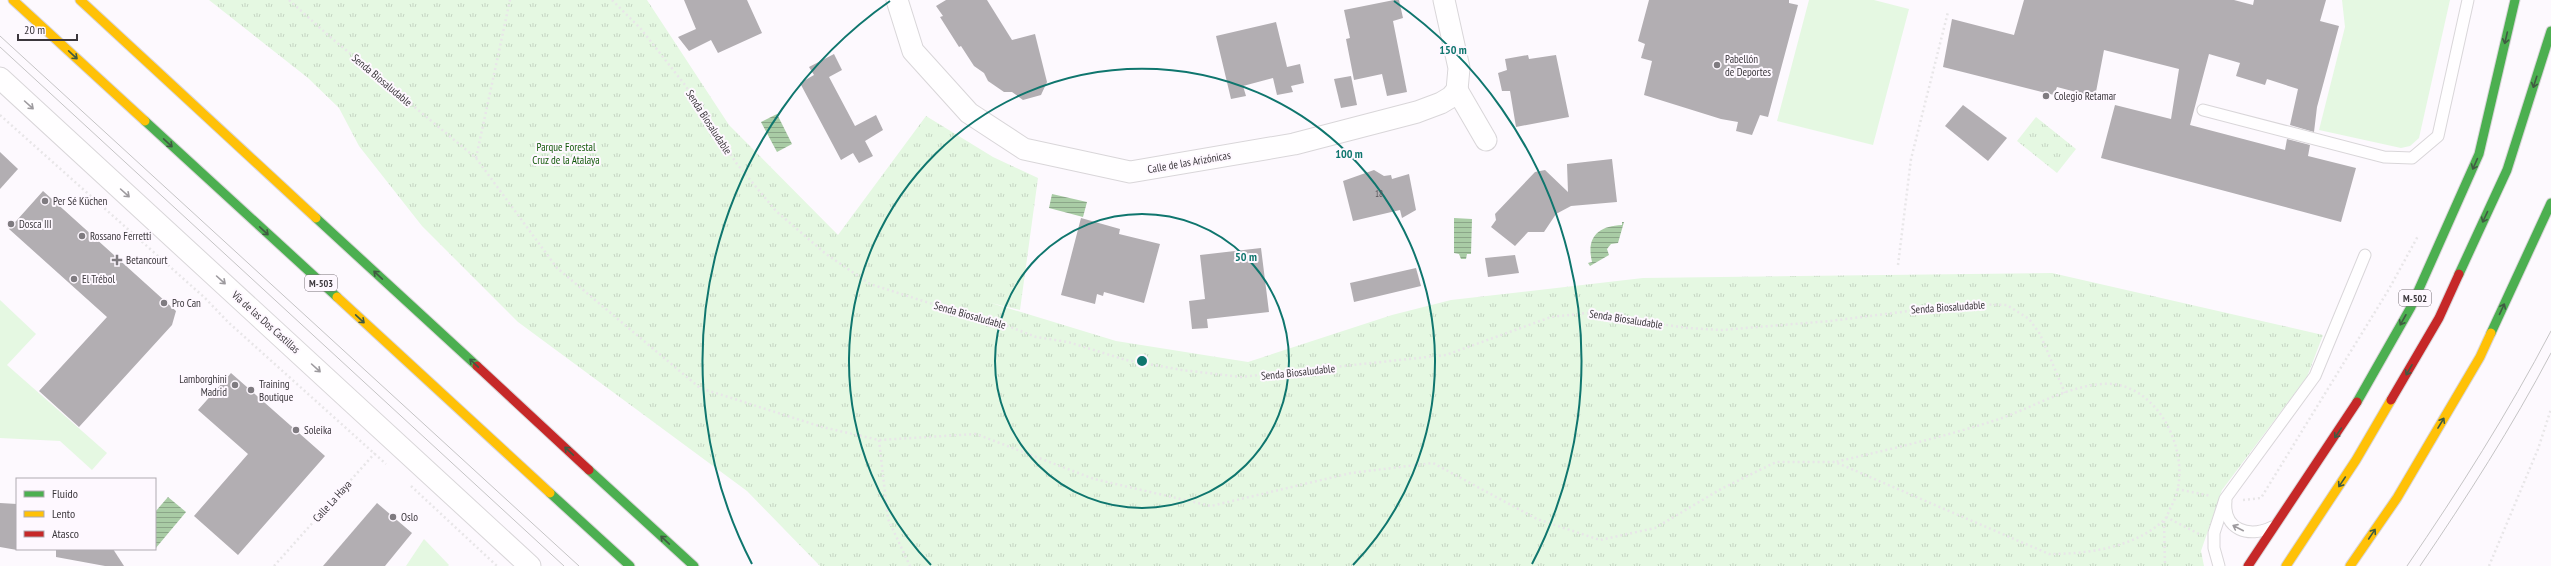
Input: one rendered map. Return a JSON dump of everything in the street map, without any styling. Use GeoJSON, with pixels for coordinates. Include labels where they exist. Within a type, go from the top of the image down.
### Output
{"type":"FeatureCollection","features":[{"type":"Feature","properties":{"kind":"highway","name":"M-503"},"geometry":{"type":"LineString","coordinates":[[13,0],[630,566]]}},
{"type":"Feature","properties":{"kind":"highway"},"geometry":{"type":"LineString","coordinates":[[80,0],[694,566]]}},
{"type":"Feature","properties":{"kind":"highway","name":"M-502"},"geometry":{"type":"LineString","coordinates":[[2248,566],[2349,417],[2411,306],[2479,154],[2515,0]]}},
{"type":"Feature","properties":{"kind":"highway","name":"M-502"},"geometry":{"type":"LineString","coordinates":[[2286,566],[2356,460],[2439,318],[2507,170],[2551,31]]}},
{"type":"Feature","properties":{"kind":"highway"},"geometry":{"type":"LineString","coordinates":[[2350,566],[2397,498],[2480,357],[2551,203]]}},
{"type":"Feature","properties":{"kind":"street","name":"Calle de las Arizónicas"},"geometry":{"type":"LineString","coordinates":[[897,0],[913,51],[969,113],[1024,149],[1130,172],[1294,144],[1417,112],[1441,103],[1451,97],[1457,90]]}},
{"type":"Feature","properties":{"kind":"street"},"geometry":{"type":"LineString","coordinates":[[1444,0],[1458,68],[1457,90],[1486,140]]}},
{"type":"Feature","properties":{"kind":"street","name":"Vía de las Dos Castillas"},"geometry":{"type":"LineString","coordinates":[[0,78],[530,566]]}},
{"type":"Feature","properties":{"kind":"lane"},"geometry":{"type":"LineString","coordinates":[[2203,110],[2384,157],[2412,158],[2438,136],[2468,0]]}},
{"type":"Feature","properties":{"kind":"lane"},"geometry":{"type":"LineString","coordinates":[[2219,566],[2214,548],[2214,532],[2227,497],[2314,376],[2365,255]]}},
{"type":"Feature","properties":{"kind":"lane"},"geometry":{"type":"LineString","coordinates":[[2227,497],[2226,516],[2235,528],[2256,532],[2274,526]]}},
{"type":"Feature","properties":{"kind":"path","name":"Senda Biosaludable"},"geometry":{"type":"LineString","coordinates":[[289,0],[329,36],[476,158],[557,268],[700,388],[822,427],[879,440],[976,434],[1094,479],[1211,506],[1351,473],[1433,463],[1537,519],[1600,540],[1655,528],[1722,489],[1776,462],[1835,462],[1917,443],[1992,422],[2065,393],[2102,384],[2131,387],[2157,408],[2173,439],[2180,468],[2176,496],[2164,521],[2137,538],[2122,543],[2080,554],[2049,554],[1835,462]]}},
{"type":"Feature","properties":{"kind":"path"},"geometry":{"type":"LineString","coordinates":[[476,158],[510,0]]}},
{"type":"Feature","properties":{"kind":"path","name":"Senda Biosaludable"},"geometry":{"type":"LineString","coordinates":[[612,0],[646,35],[685,86],[737,164],[776,211],[826,254],[870,284],[942,307],[988,318],[1036,337],[1068,342],[1126,360],[1182,370],[1241,377],[1446,355],[1551,317],[1587,313],[1687,328],[1722,330],[1830,321],[1965,304],[2007,305],[2029,319],[2040,334],[2065,393]]}},
{"type":"Feature","properties":{"kind":"path"},"geometry":{"type":"LineString","coordinates":[[1898,265],[1911,159],[1948,12]]}},
{"type":"Feature","properties":{"kind":"path"},"geometry":{"type":"LineString","coordinates":[[0,115],[205,298],[228,322],[390,468]]}},
{"type":"Feature","properties":{"kind":"path"},"geometry":{"type":"LineString","coordinates":[[2177,489],[2248,500],[2261,498],[2389,289],[2422,228]]}},
{"type":"Feature","properties":{"kind":"path"},"geometry":{"type":"LineString","coordinates":[[2489,566],[2538,449],[2551,409]]}},
{"type":"Feature","properties":{"kind":"path","name":"Calle La Haya"},"geometry":{"type":"LineString","coordinates":[[274,566],[374,454],[392,438]]}},
{"type":"Feature","properties":{"kind":"path"},"geometry":{"type":"LineString","coordinates":[[879,440],[888,519],[910,566]]}},
{"type":"Feature","properties":{"kind":"path"},"geometry":{"type":"LineString","coordinates":[[407,483],[497,566]]}},
{"type":"Feature","properties":{"kind":"path"},"geometry":{"type":"LineString","coordinates":[[2161,566],[2163,562],[2164,521]]}},
{"type":"Feature","properties":{"kind":"path"},"geometry":{"type":"LineString","coordinates":[[2163,562],[2165,566]]}},
{"type":"Feature","properties":{"kind":"green space","name":"Parque Forestal Cruz de la Atalaya"},"geometry":{"type":"Polygon","coordinates":[[[209,0],[647,0],[729,125],[838,235],[926,116],[993,157],[1038,178],[1020,310],[991,303],[1116,341],[1248,362],[1392,315],[1451,300],[1643,278],[2052,273],[2323,335],[2307,377],[2222,490],[2201,551],[2204,566],[820,566],[747,491],[518,322],[422,226],[359,146],[339,108],[308,78],[209,0]]]}},
{"type":"Feature","properties":{"kind":"green space"},"geometry":{"type":"Polygon","coordinates":[[[1809,0],[1874,0],[1909,9],[1873,145],[1777,121],[1809,0]]]}},
{"type":"Feature","properties":{"kind":"green space"},"geometry":{"type":"Polygon","coordinates":[[[2342,0],[2450,0],[2419,138],[2410,146],[2401,148],[2319,130],[2345,27],[2342,0]]]}},
{"type":"Feature","properties":{"kind":"green space"},"geometry":{"type":"Polygon","coordinates":[[[2036,117],[2076,149],[2057,173],[2017,141],[2036,117]]]}},
{"type":"Feature","properties":{"kind":"green space"},"geometry":{"type":"Polygon","coordinates":[[[0,300],[36,334],[7,365],[107,453],[92,470],[60,441],[0,438],[0,300]]]}},
{"type":"Feature","properties":{"kind":"green space"},"geometry":{"type":"Polygon","coordinates":[[[424,539],[449,565],[448,566],[406,566],[424,539]]]}},
{"type":"Feature","properties":{"kind":"shaded area"},"geometry":{"type":"Polygon","coordinates":[[[777,114],[792,144],[777,152],[761,122],[777,114]]]}},
{"type":"Feature","properties":{"kind":"shaded area"},"geometry":{"type":"Polygon","coordinates":[[[1052,194],[1087,202],[1083,217],[1049,208],[1052,194]]]}},
{"type":"Feature","properties":{"kind":"shaded area"},"geometry":{"type":"Polygon","coordinates":[[[1454,218],[1472,219],[1471,254],[1467,254],[1466,259],[1461,259],[1459,254],[1454,253],[1454,218]]]}},
{"type":"Feature","properties":{"kind":"shaded area"},"geometry":{"type":"Polygon","coordinates":[[[1622,222],[1624,222],[1618,243],[1611,244],[1607,249],[1609,255],[1590,266],[1588,263],[1592,262],[1591,246],[1596,234],[1606,228],[1622,225],[1622,222]]]}},
{"type":"Feature","properties":{"kind":"shaded area"},"geometry":{"type":"Polygon","coordinates":[[[168,497],[186,512],[156,548],[156,511],[168,497]]]}},
{"type":"Feature","properties":{"kind":"building"},"geometry":{"type":"Polygon","coordinates":[[[684,0],[747,0],[762,33],[718,53],[711,40],[689,51],[678,37],[696,29],[684,0]]]}},
{"type":"Feature","properties":{"kind":"building"},"geometry":{"type":"Polygon","coordinates":[[[946,0],[987,0],[1012,40],[1035,34],[1047,82],[1041,95],[1023,100],[1012,92],[1004,92],[988,81],[984,73],[974,66],[961,46],[959,47],[940,17],[943,16],[936,6],[946,0]]]}},
{"type":"Feature","properties":{"kind":"building"},"geometry":{"type":"Polygon","coordinates":[[[1399,0],[1403,18],[1393,21],[1407,92],[1387,96],[1382,74],[1354,80],[1346,39],[1350,38],[1344,10],[1399,0]]]}},
{"type":"Feature","properties":{"kind":"building","name":"Pabellón de Deportes"},"geometry":{"type":"Polygon","coordinates":[[[1649,0],[1789,0],[1789,3],[1798,5],[1768,117],[1760,115],[1752,135],[1736,131],[1738,122],[1721,119],[1644,95],[1652,61],[1641,58],[1645,44],[1638,41],[1649,0]]]}},
{"type":"Feature","properties":{"kind":"building"},"geometry":{"type":"Polygon","coordinates":[[[2024,0],[2234,0],[2253,5],[2254,0],[2326,0],[2320,21],[2339,26],[2317,107],[2314,132],[2290,125],[2298,89],[2267,79],[2265,85],[2236,76],[2240,63],[2209,54],[2190,125],[2285,150],[2287,139],[2310,145],[2308,156],[2356,168],[2341,222],[2101,158],[2115,105],[2171,119],[2179,69],[2104,50],[2095,97],[2057,87],[2054,95],[1943,67],[1952,19],[2014,35],[2024,0]]]}},
{"type":"Feature","properties":{"kind":"building"},"geometry":{"type":"Polygon","coordinates":[[[1276,22],[1287,67],[1300,64],[1304,83],[1291,86],[1293,92],[1277,95],[1273,78],[1243,86],[1246,96],[1231,99],[1216,36],[1276,22]]]}},
{"type":"Feature","properties":{"kind":"building"},"geometry":{"type":"Polygon","coordinates":[[[834,54],[842,70],[829,77],[855,126],[876,115],[883,130],[865,141],[873,156],[859,163],[853,153],[841,160],[800,83],[814,75],[809,67],[834,54]]]}},
{"type":"Feature","properties":{"kind":"building"},"geometry":{"type":"Polygon","coordinates":[[[1528,55],[1529,59],[1556,55],[1569,117],[1516,127],[1510,91],[1502,91],[1498,73],[1507,70],[1505,59],[1528,55]]]}},
{"type":"Feature","properties":{"kind":"building"},"geometry":{"type":"Polygon","coordinates":[[[1351,76],[1357,105],[1341,108],[1334,79],[1351,76]]]}},
{"type":"Feature","properties":{"kind":"building"},"geometry":{"type":"Polygon","coordinates":[[[1963,105],[2007,138],[1988,161],[1945,126],[1963,105]]]}},
{"type":"Feature","properties":{"kind":"building"},"geometry":{"type":"Polygon","coordinates":[[[0,152],[18,169],[0,189],[0,152]]]}},
{"type":"Feature","properties":{"kind":"building"},"geometry":{"type":"Polygon","coordinates":[[[1612,159],[1617,202],[1571,206],[1556,214],[1544,232],[1528,232],[1515,246],[1491,227],[1496,220],[1495,214],[1535,172],[1545,170],[1568,192],[1567,164],[1612,159]]]}},
{"type":"Feature","properties":{"kind":"building"},"geometry":{"type":"Polygon","coordinates":[[[1374,170],[1384,176],[1391,175],[1392,179],[1409,174],[1416,210],[1402,218],[1400,210],[1353,221],[1343,181],[1374,170]]]}},
{"type":"Feature","properties":{"kind":"building"},"geometry":{"type":"Polygon","coordinates":[[[43,191],[176,311],[172,325],[79,427],[39,391],[107,317],[9,229],[43,191]]]}},
{"type":"Feature","properties":{"kind":"building"},"geometry":{"type":"Polygon","coordinates":[[[1081,218],[1120,229],[1119,234],[1160,244],[1144,303],[1104,292],[1103,296],[1097,294],[1095,304],[1061,295],[1081,218]]]}},
{"type":"Feature","properties":{"kind":"building"},"geometry":{"type":"Polygon","coordinates":[[[1261,248],[1269,312],[1207,319],[1208,328],[1192,329],[1189,301],[1205,299],[1200,255],[1261,248]]]}},
{"type":"Feature","properties":{"kind":"building"},"geometry":{"type":"Polygon","coordinates":[[[1515,255],[1519,273],[1488,277],[1485,258],[1515,255]]]}},
{"type":"Feature","properties":{"kind":"building"},"geometry":{"type":"Polygon","coordinates":[[[1416,268],[1421,286],[1354,302],[1350,283],[1416,268]]]}},
{"type":"Feature","properties":{"kind":"building"},"geometry":{"type":"Polygon","coordinates":[[[231,373],[325,456],[238,555],[194,516],[248,454],[198,410],[231,373]]]}},
{"type":"Feature","properties":{"kind":"building"},"geometry":{"type":"Polygon","coordinates":[[[0,503],[16,504],[16,550],[0,547],[0,503]]]}},
{"type":"Feature","properties":{"kind":"building"},"geometry":{"type":"Polygon","coordinates":[[[377,503],[412,533],[385,566],[323,566],[377,503]]]}},
{"type":"Feature","properties":{"kind":"building"},"geometry":{"type":"Polygon","coordinates":[[[56,550],[114,550],[124,566],[105,566],[56,557],[56,550]]]}},
{"type":"Feature","properties":{"kind":"tram line"},"geometry":{"type":"LineString","coordinates":[[0,36],[579,566]]}},
{"type":"Feature","properties":{"kind":"tram line"},"geometry":{"type":"LineString","coordinates":[[0,47],[564,566]]}},
{"type":"Feature","properties":{"kind":"tram line"},"geometry":{"type":"LineString","coordinates":[[2407,566],[2482,451],[2518,392],[2551,331]]}},
{"type":"Feature","properties":{"kind":"tram line"},"geometry":{"type":"LineString","coordinates":[[2420,566],[2455,514],[2521,408],[2551,353]]}},
{"type":"Feature","properties":{"kind":"traffic: fast"},"geometry":{"type":"LineString","coordinates":[[2357,402],[2411,307],[2479,154],[2515,0]]}},
{"type":"Feature","properties":{"kind":"traffic: fast"},"geometry":{"type":"LineString","coordinates":[[2459,274],[2507,170],[2551,31]]}},
{"type":"Feature","properties":{"kind":"traffic: fast"},"geometry":{"type":"LineString","coordinates":[[145,121],[337,297]]}},
{"type":"Feature","properties":{"kind":"traffic: fast"},"geometry":{"type":"LineString","coordinates":[[2491,333],[2551,203]]}},
{"type":"Feature","properties":{"kind":"traffic: fast"},"geometry":{"type":"LineString","coordinates":[[316,218],[477,366]]}},
{"type":"Feature","properties":{"kind":"traffic: fast"},"geometry":{"type":"LineString","coordinates":[[589,470],[694,566]]}},
{"type":"Feature","properties":{"kind":"traffic: fast"},"geometry":{"type":"LineString","coordinates":[[550,493],[630,566]]}},
{"type":"Feature","properties":{"kind":"traffic: slow"},"geometry":{"type":"LineString","coordinates":[[13,0],[145,121]]}},
{"type":"Feature","properties":{"kind":"traffic: slow"},"geometry":{"type":"LineString","coordinates":[[80,0],[316,218]]}},
{"type":"Feature","properties":{"kind":"traffic: slow"},"geometry":{"type":"LineString","coordinates":[[337,297],[550,493]]}},
{"type":"Feature","properties":{"kind":"traffic: slow"},"geometry":{"type":"LineString","coordinates":[[2350,566],[2397,498],[2480,357],[2491,333]]}},
{"type":"Feature","properties":{"kind":"traffic: slow"},"geometry":{"type":"LineString","coordinates":[[2286,566],[2356,460],[2391,400]]}},
{"type":"Feature","properties":{"kind":"traffic: jam"},"geometry":{"type":"LineString","coordinates":[[2391,400],[2439,318],[2459,274]]}},
{"type":"Feature","properties":{"kind":"traffic: jam"},"geometry":{"type":"LineString","coordinates":[[477,366],[589,470]]}},
{"type":"Feature","properties":{"kind":"traffic: jam"},"geometry":{"type":"LineString","coordinates":[[2248,566],[2357,402]]}},
{"type":"Feature","properties":{"kind":"place","name":"Pabellón de Deportes"},"geometry":{"type":"Point","coordinates":[1717,65]}},
{"type":"Feature","properties":{"kind":"place","name":"Colegio Retamar"},"geometry":{"type":"Point","coordinates":[2046,96]}},
{"type":"Feature","properties":{"kind":"place","name":"Per Sé Küchen"},"geometry":{"type":"Point","coordinates":[45,201]}},
{"type":"Feature","properties":{"kind":"place","name":"Dosca III"},"geometry":{"type":"Point","coordinates":[11,224]}},
{"type":"Feature","properties":{"kind":"place","name":"Rossano Ferretti"},"geometry":{"type":"Point","coordinates":[82,236]}},
{"type":"Feature","properties":{"kind":"place","name":"Betancourt"},"geometry":{"type":"Point","coordinates":[117,260]}},
{"type":"Feature","properties":{"kind":"place","name":"El Trébol"},"geometry":{"type":"Point","coordinates":[74,279]}},
{"type":"Feature","properties":{"kind":"place","name":"Pro Can"},"geometry":{"type":"Point","coordinates":[164,303]}},
{"type":"Feature","properties":{"kind":"place","name":"Lamborghini Madrid"},"geometry":{"type":"Point","coordinates":[235,385]}},
{"type":"Feature","properties":{"kind":"place","name":"Training Boutique"},"geometry":{"type":"Point","coordinates":[251,390]}},
{"type":"Feature","properties":{"kind":"place","name":"Soleika"},"geometry":{"type":"Point","coordinates":[296,430]}},
{"type":"Feature","properties":{"kind":"place","name":"Oslo"},"geometry":{"type":"Point","coordinates":[393,517]}}]}
